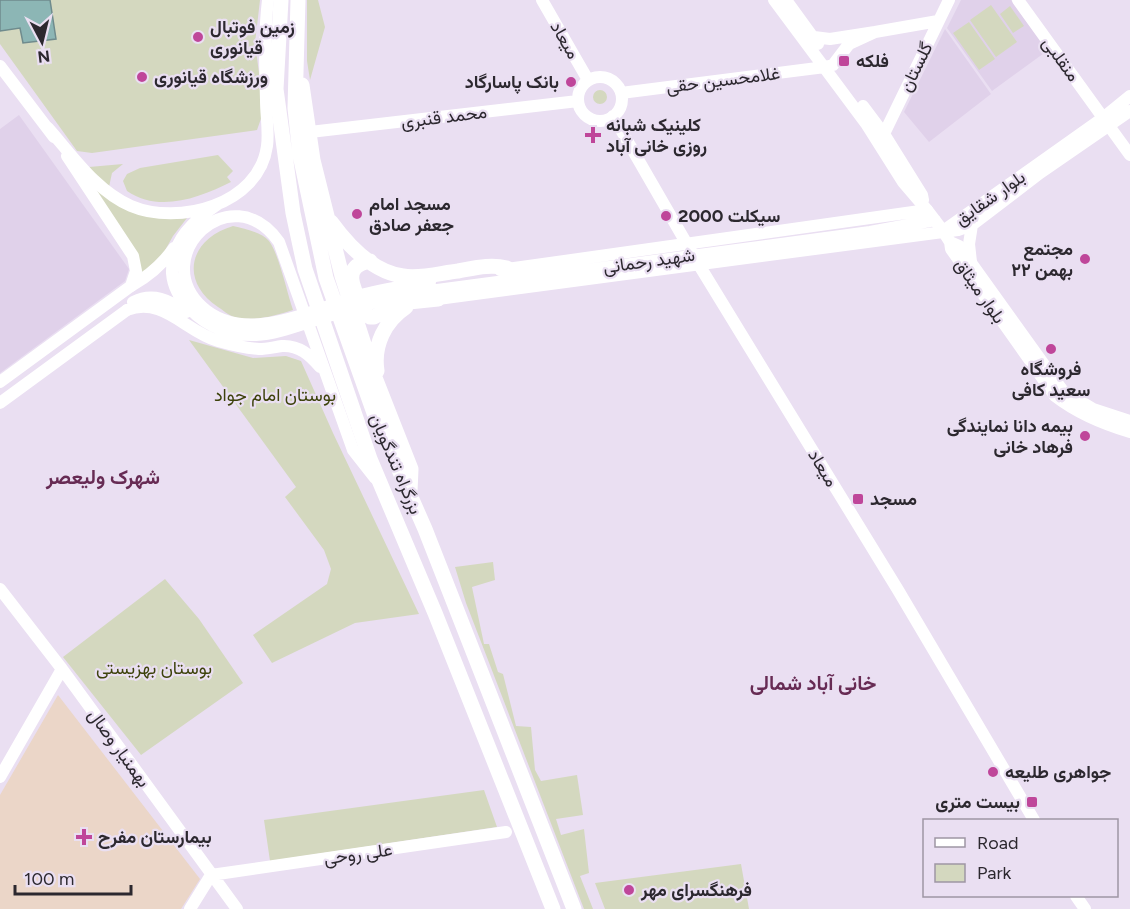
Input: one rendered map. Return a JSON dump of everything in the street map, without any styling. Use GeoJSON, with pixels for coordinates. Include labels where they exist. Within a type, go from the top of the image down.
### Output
{"type":"FeatureCollection","features":[{"type":"Feature","properties":{"kind":"highway","name":"بزرگراه تندگویان"},"geometry":{"type":"LineString","coordinates":[[281,0],[276,90],[293,213],[305,269],[370,459],[553,909]]}},
{"type":"Feature","properties":{"kind":"highway","name":"بزرگراه تندگویان"},"geometry":{"type":"LineString","coordinates":[[298,0],[295,108],[300,155],[323,267],[374,413],[410,495],[574,909]]}},
{"type":"Feature","properties":{"kind":"highway"},"geometry":{"type":"LineString","coordinates":[[296,56],[313,160],[323,204],[342,276],[383,397],[411,469],[410,495]]}},
{"type":"Feature","properties":{"kind":"highway"},"geometry":{"type":"LineString","coordinates":[[323,204],[330,220],[352,247],[389,272],[403,276],[436,274],[493,265],[507,268]]}},
{"type":"Feature","properties":{"kind":"highway"},"geometry":{"type":"LineString","coordinates":[[370,261],[360,263],[353,268],[351,276],[370,317],[399,303],[438,299]]}},
{"type":"Feature","properties":{"kind":"highway"},"geometry":{"type":"LineString","coordinates":[[383,397],[376,368],[376,358],[383,330],[397,313],[409,305],[438,299]]}},
{"type":"Feature","properties":{"kind":"main road"},"geometry":{"type":"LineString","coordinates":[[204,322],[181,299],[173,283],[174,255],[187,230],[204,213],[241,191],[262,164],[267,146],[268,0]]}},
{"type":"Feature","properties":{"kind":"main road","name":"میعاد"},"geometry":{"type":"LineString","coordinates":[[542,0],[588,80]]}},
{"type":"Feature","properties":{"kind":"main road"},"geometry":{"type":"LineString","coordinates":[[774,0],[867,125],[903,182],[947,237]]}},
{"type":"Feature","properties":{"kind":"main road"},"geometry":{"type":"LineString","coordinates":[[786,0],[814,37],[823,64],[884,134],[922,195],[926,208]]}},
{"type":"Feature","properties":{"kind":"main road","name":"گلستان"},"geometry":{"type":"LineString","coordinates":[[884,134],[949,0]]}},
{"type":"Feature","properties":{"kind":"main road","name":"منقلبی"},"geometry":{"type":"LineString","coordinates":[[1018,0],[1130,155]]}},
{"type":"Feature","properties":{"kind":"main road"},"geometry":{"type":"LineString","coordinates":[[814,37],[822,39],[842,37],[938,21]]}},
{"type":"Feature","properties":{"kind":"main road"},"geometry":{"type":"LineString","coordinates":[[823,64],[849,44],[880,31]]}},
{"type":"Feature","properties":{"kind":"main road"},"geometry":{"type":"LineString","coordinates":[[823,64],[842,37]]}},
{"type":"Feature","properties":{"kind":"main road","name":"غلامحسین حقی"},"geometry":{"type":"LineString","coordinates":[[621,93],[823,64]]}},
{"type":"Feature","properties":{"kind":"main road"},"geometry":{"type":"LineString","coordinates":[[0,66],[48,128],[95,181],[130,205],[151,212],[167,214],[194,212],[218,204]]}},
{"type":"Feature","properties":{"kind":"main road"},"geometry":{"type":"LineString","coordinates":[[602,76],[619,87],[621,93],[621,106],[613,116],[601,121],[588,117],[580,108],[578,101],[580,89],[588,80],[602,76]]}},
{"type":"Feature","properties":{"kind":"main road","name":"بلوار شقایق"},"geometry":{"type":"LineString","coordinates":[[947,237],[972,225],[1040,173],[1106,122],[1130,96]]}},
{"type":"Feature","properties":{"kind":"main road","name":"محمد قنبری"},"geometry":{"type":"LineString","coordinates":[[310,132],[578,101]]}},
{"type":"Feature","properties":{"kind":"main road","name":"بلوار شقایق"},"geometry":{"type":"LineString","coordinates":[[947,237],[1106,122],[1130,111]]}},
{"type":"Feature","properties":{"kind":"main road","name":"میعاد"},"geometry":{"type":"LineString","coordinates":[[613,116],[693,255],[892,580],[1033,819]]}},
{"type":"Feature","properties":{"kind":"main road"},"geometry":{"type":"LineString","coordinates":[[48,128],[133,256],[136,271],[131,286]]}},
{"type":"Feature","properties":{"kind":"main road","name":"شهید رحمانی"},"geometry":{"type":"LineString","coordinates":[[438,299],[576,279],[926,208]]}},
{"type":"Feature","properties":{"kind":"main road"},"geometry":{"type":"LineString","coordinates":[[298,320],[255,326],[246,325],[219,318],[202,306],[188,286],[184,261],[193,238],[212,220],[230,216],[242,216],[270,229],[279,242],[353,450],[384,489]]}},
{"type":"Feature","properties":{"kind":"main road","name":"شهید رحمانی"},"geometry":{"type":"LineString","coordinates":[[362,300],[870,232],[935,220]]}},
{"type":"Feature","properties":{"kind":"main road"},"geometry":{"type":"LineString","coordinates":[[971,262],[969,244],[972,225]]}},
{"type":"Feature","properties":{"kind":"main road","name":"شهید رحمانی"},"geometry":{"type":"LineString","coordinates":[[362,300],[507,268],[947,237]]}},
{"type":"Feature","properties":{"kind":"main road","name":"بلوار میثاق"},"geometry":{"type":"LineString","coordinates":[[947,237],[959,246],[1063,391],[1093,408],[1130,421]]}},
{"type":"Feature","properties":{"kind":"main road","name":"بلوار میثاق"},"geometry":{"type":"LineString","coordinates":[[947,237],[951,249],[1055,396],[1066,405],[1087,416],[1130,432]]}},
{"type":"Feature","properties":{"kind":"main road"},"geometry":{"type":"LineString","coordinates":[[13,393],[2,380],[159,268],[181,240]]}},
{"type":"Feature","properties":{"kind":"main road"},"geometry":{"type":"LineString","coordinates":[[0,403],[141,298],[165,299],[213,327],[258,335],[362,300]]}},
{"type":"Feature","properties":{"kind":"main road"},"geometry":{"type":"LineString","coordinates":[[126,310],[152,306],[214,340],[238,346],[262,349],[295,347],[311,356],[324,372]]}},
{"type":"Feature","properties":{"kind":"main road","name":"بهمنیار وصال"},"geometry":{"type":"LineString","coordinates":[[0,589],[62,669],[237,909]]}},
{"type":"Feature","properties":{"kind":"main road"},"geometry":{"type":"LineString","coordinates":[[0,777],[62,669]]}},
{"type":"Feature","properties":{"kind":"main road","name":"علی روحی"},"geometry":{"type":"LineString","coordinates":[[211,875],[506,832]]}},
{"type":"Feature","properties":{"kind":"main road"},"geometry":{"type":"LineString","coordinates":[[190,909],[211,875]]}},
{"type":"Feature","properties":{"kind":"shaded area"},"geometry":{"type":"Polygon","coordinates":[[[0,0],[50,0],[56,39],[23,43],[20,28],[0,31],[0,0]]]}},
{"type":"Feature","properties":{"kind":"shaded area"},"geometry":{"type":"Polygon","coordinates":[[[961,0],[1011,0],[1047,51],[992,91],[947,28],[961,0]]]}},
{"type":"Feature","properties":{"kind":"shaded area"},"geometry":{"type":"Polygon","coordinates":[[[945,29],[991,94],[929,142],[904,112],[945,29]]]}},
{"type":"Feature","properties":{"kind":"shaded area"},"geometry":{"type":"Polygon","coordinates":[[[19,115],[129,269],[125,281],[0,373],[0,129],[19,115]]]}},
{"type":"Feature","properties":{"kind":"shaded area","name":"بیمارستان مفرح"},"geometry":{"type":"Polygon","coordinates":[[[58,695],[200,879],[181,909],[0,909],[0,795],[58,695]]]}},
{"type":"Feature","properties":{"kind":"green space","name":"ورزشگاه قیانوری"},"geometry":{"type":"Polygon","coordinates":[[[0,0],[260,0],[255,43],[264,110],[257,130],[92,153],[77,151],[0,44],[0,0]]]}},
{"type":"Feature","properties":{"kind":"green space"},"geometry":{"type":"Polygon","coordinates":[[[307,0],[318,0],[325,27],[310,80],[307,61],[307,0]]]}},
{"type":"Feature","properties":{"kind":"green space"},"geometry":{"type":"Polygon","coordinates":[[[991,5],[1017,42],[996,57],[970,20],[991,5]]]}},
{"type":"Feature","properties":{"kind":"green space"},"geometry":{"type":"Polygon","coordinates":[[[1010,6],[1024,26],[1013,33],[1000,14],[1010,6]]]}},
{"type":"Feature","properties":{"kind":"green space"},"geometry":{"type":"Polygon","coordinates":[[[969,22],[995,59],[979,70],[953,33],[969,22]]]}},
{"type":"Feature","properties":{"kind":"green space"},"geometry":{"type":"Polygon","coordinates":[[[597,90],[603,90],[607,97],[603,104],[597,104],[593,100],[593,94],[597,90]]]}},
{"type":"Feature","properties":{"kind":"green space"},"geometry":{"type":"Polygon","coordinates":[[[218,155],[233,171],[227,177],[231,182],[192,198],[166,202],[139,198],[127,191],[123,181],[127,174],[140,168],[218,155]]]}},
{"type":"Feature","properties":{"kind":"green space"},"geometry":{"type":"Polygon","coordinates":[[[123,164],[112,173],[109,187],[89,167],[123,164]]]}},
{"type":"Feature","properties":{"kind":"green space"},"geometry":{"type":"Polygon","coordinates":[[[96,189],[174,219],[187,218],[163,254],[139,276],[96,189]]]}},
{"type":"Feature","properties":{"kind":"green space"},"geometry":{"type":"Polygon","coordinates":[[[233,226],[257,233],[269,241],[279,264],[293,310],[264,318],[234,317],[206,297],[198,285],[194,273],[194,262],[199,250],[207,240],[218,232],[233,226]]]}},
{"type":"Feature","properties":{"kind":"green space","name":"بوستان امام جواد"},"geometry":{"type":"Polygon","coordinates":[[[189,340],[253,358],[286,356],[301,361],[419,614],[355,623],[272,663],[253,635],[327,584],[331,569],[324,550],[285,497],[296,487],[189,340]]]}},
{"type":"Feature","properties":{"kind":"green space"},"geometry":{"type":"Polygon","coordinates":[[[493,562],[495,580],[472,587],[484,644],[489,644],[498,672],[503,674],[516,726],[531,727],[535,770],[541,781],[577,775],[583,815],[556,819],[561,835],[584,829],[589,873],[580,876],[593,909],[584,909],[466,603],[455,567],[493,562]]]}},
{"type":"Feature","properties":{"kind":"green space","name":"بوستان بهزیستی"},"geometry":{"type":"Polygon","coordinates":[[[165,579],[199,619],[243,683],[141,755],[63,657],[165,579]]]}},
{"type":"Feature","properties":{"kind":"green space"},"geometry":{"type":"Polygon","coordinates":[[[484,790],[497,827],[270,861],[264,820],[484,790]]]}},
{"type":"Feature","properties":{"kind":"green space"},"geometry":{"type":"Polygon","coordinates":[[[741,864],[749,909],[605,909],[595,883],[741,864]]]}},
{"type":"Feature","properties":{"kind":"place","name":"زمین فوتبال قیانوری"},"geometry":{"type":"Point","coordinates":[198,37]}},
{"type":"Feature","properties":{"kind":"place","name":"فلکه"},"geometry":{"type":"Point","coordinates":[844,61]}},
{"type":"Feature","properties":{"kind":"place","name":"ورزشگاه قیانوری"},"geometry":{"type":"Point","coordinates":[142,77]}},
{"type":"Feature","properties":{"kind":"place","name":"بانک پاسارگاد"},"geometry":{"type":"Point","coordinates":[571,82]}},
{"type":"Feature","properties":{"kind":"place","name":"کلینیک شبانه روزی خانی آباد"},"geometry":{"type":"Point","coordinates":[593,135]}},
{"type":"Feature","properties":{"kind":"place","name":"مسجد امام جعفر صادق"},"geometry":{"type":"Point","coordinates":[357,214]}},
{"type":"Feature","properties":{"kind":"place","name":"سیکلت 2000"},"geometry":{"type":"Point","coordinates":[666,216]}},
{"type":"Feature","properties":{"kind":"place","name":"مجتمع ۲۲ بهمن"},"geometry":{"type":"Point","coordinates":[1085,259]}},
{"type":"Feature","properties":{"kind":"place","name":"فروشگاه سعید کافی"},"geometry":{"type":"Point","coordinates":[1051,349]}},
{"type":"Feature","properties":{"kind":"place","name":"بیمه دانا نمایندگی فرهاد خانی"},"geometry":{"type":"Point","coordinates":[1085,436]}},
{"type":"Feature","properties":{"kind":"place","name":"مسجد"},"geometry":{"type":"Point","coordinates":[858,499]}},
{"type":"Feature","properties":{"kind":"place","name":"جواهری طلیعه"},"geometry":{"type":"Point","coordinates":[993,772]}},
{"type":"Feature","properties":{"kind":"place","name":"بیست متری"},"geometry":{"type":"Point","coordinates":[1032,802]}},
{"type":"Feature","properties":{"kind":"place","name":"بیمارستان مفرح"},"geometry":{"type":"Point","coordinates":[84,837]}},
{"type":"Feature","properties":{"kind":"place","name":"فرهنگسرای مهر"},"geometry":{"type":"Point","coordinates":[629,890]}},
{"type":"Feature","properties":{"kind":"district","name":"شهرک ولیعصر"},"geometry":{"type":"Point","coordinates":[103,477]}},
{"type":"Feature","properties":{"kind":"district","name":"خانی آباد شمالی"},"geometry":{"type":"Point","coordinates":[813,683]}}]}
